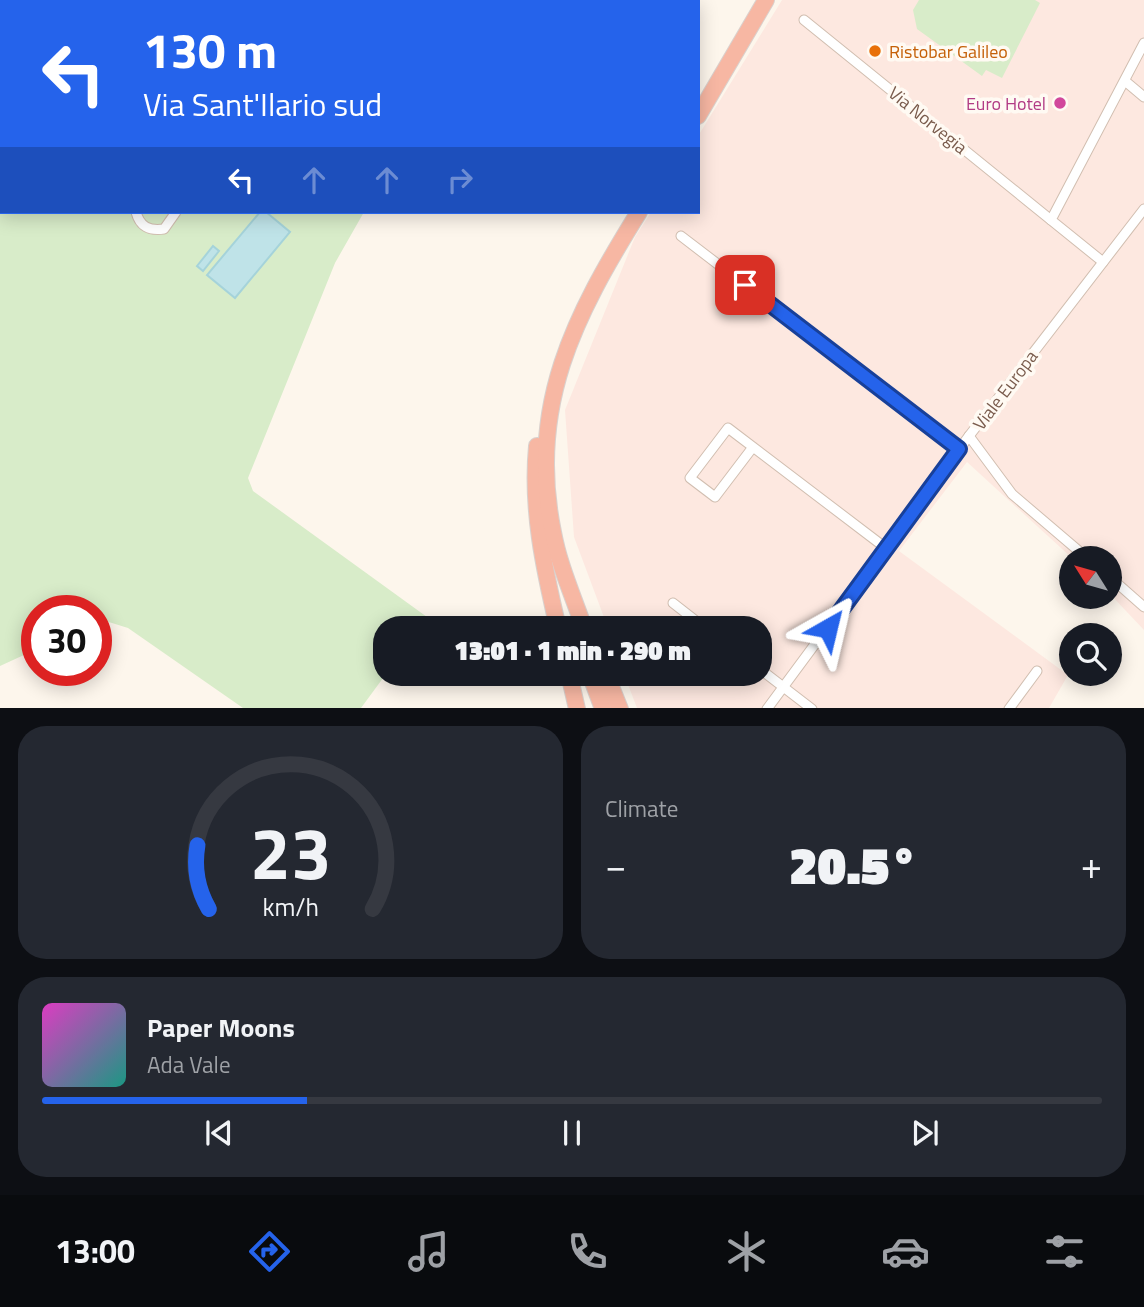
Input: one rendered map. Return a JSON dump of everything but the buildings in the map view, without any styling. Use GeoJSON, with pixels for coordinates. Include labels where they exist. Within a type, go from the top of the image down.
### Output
{"type":"FeatureCollection","features":[{"type":"Feature","properties":{"kind":"highway"},"geometry":{"type":"LineString","coordinates":[[700,95],[758,0]]}},
{"type":"Feature","properties":{"kind":"highway"},"geometry":{"type":"LineString","coordinates":[[700,113],[766,0]]}},
{"type":"Feature","properties":{"kind":"highway"},"geometry":{"type":"LineString","coordinates":[[556,616],[536,515],[535,470],[538,439],[551,374],[574,312],[629,214]]}},
{"type":"Feature","properties":{"kind":"highway"},"geometry":{"type":"LineString","coordinates":[[580,616],[557,552],[548,503],[547,446],[551,409],[561,365],[573,330],[591,292],[638,214]]}},
{"type":"Feature","properties":{"kind":"highway"},"geometry":{"type":"LineString","coordinates":[[536,515],[569,616]]}},
{"type":"Feature","properties":{"kind":"highway"},"geometry":{"type":"LineString","coordinates":[[572,686],[577,708]]}},
{"type":"Feature","properties":{"kind":"highway"},"geometry":{"type":"LineString","coordinates":[[594,686],[603,708]]}},
{"type":"Feature","properties":{"kind":"highway"},"geometry":{"type":"LineString","coordinates":[[603,686],[611,708]]}},
{"type":"Feature","properties":{"kind":"highway"},"geometry":{"type":"LineString","coordinates":[[611,686],[620,708]]}},
{"type":"Feature","properties":{"kind":"street","name":"Via Norvegia"},"geometry":{"type":"LineString","coordinates":[[804,20],[1051,220]]}},
{"type":"Feature","properties":{"kind":"street"},"geometry":{"type":"LineString","coordinates":[[1103,262],[1051,220],[1144,43]]}},
{"type":"Feature","properties":{"kind":"street"},"geometry":{"type":"LineString","coordinates":[[1125,81],[1144,97]]}},
{"type":"Feature","properties":{"kind":"street","name":"Viale Europa"},"geometry":{"type":"LineString","coordinates":[[768,708],[959,449],[1144,209]]}},
{"type":"Feature","properties":{"kind":"street"},"geometry":{"type":"LineString","coordinates":[[136,214],[144,228],[155,230],[164,229],[175,214]]}},
{"type":"Feature","properties":{"kind":"street"},"geometry":{"type":"LineString","coordinates":[[681,236],[959,449]]}},
{"type":"Feature","properties":{"kind":"street"},"geometry":{"type":"LineString","coordinates":[[753,447],[715,497],[691,478],[728,428],[753,447],[887,549]]}},
{"type":"Feature","properties":{"kind":"street"},"geometry":{"type":"LineString","coordinates":[[969,436],[1013,494],[1073,546]]}},
{"type":"Feature","properties":{"kind":"street"},"geometry":{"type":"LineString","coordinates":[[1122,588],[1144,607]]}},
{"type":"Feature","properties":{"kind":"street"},"geometry":{"type":"LineString","coordinates":[[673,603],[690,616]]}},
{"type":"Feature","properties":{"kind":"street"},"geometry":{"type":"LineString","coordinates":[[1010,708],[1037,671]]}},
{"type":"Feature","properties":{"kind":"street"},"geometry":{"type":"LineString","coordinates":[[772,678],[810,708]]}},
{"type":"Feature","properties":{"kind":"shaded area"},"geometry":{"type":"Polygon","coordinates":[[[782,0],[1144,0],[1144,630],[1122,607],[1122,546],[1059,546],[967,462],[899,551],[1059,668],[1059,686],[1062,686],[1049,708],[637,708],[629,686],[772,686],[772,616],[604,616],[574,537],[565,410],[635,237],[650,214],[700,214],[700,133],[782,0]]]}},
{"type":"Feature","properties":{"kind":"green space"},"geometry":{"type":"Polygon","coordinates":[[[919,0],[1035,0],[1040,3],[1002,78],[986,70],[982,76],[917,29],[913,10],[919,0]]]}},
{"type":"Feature","properties":{"kind":"green space"},"geometry":{"type":"Polygon","coordinates":[[[0,214],[363,214],[335,263],[248,478],[253,491],[426,616],[373,616],[373,686],[377,686],[361,708],[243,708],[128,628],[112,623],[112,595],[21,595],[21,656],[0,666],[0,214]]]}},
{"type":"Feature","properties":{"kind":"water"},"geometry":{"type":"Polygon","coordinates":[[[258,214],[268,214],[290,232],[235,298],[207,275],[258,214]]]}},
{"type":"Feature","properties":{"kind":"water"},"geometry":{"type":"Polygon","coordinates":[[[213,246],[219,251],[203,271],[197,266],[213,246]]]}},
{"type":"Feature","properties":{"kind":"place","name":"Ristobar Galileo"},"geometry":{"type":"Point","coordinates":[875,51]}},
{"type":"Feature","properties":{"kind":"place","name":"Euro Hotel"},"geometry":{"type":"Point","coordinates":[1060,103]}},
{"type":"Feature","properties":{"kind":"route"},"geometry":{"type":"LineString","coordinates":[[745,285],[959,449],[828,628]]}}]}
